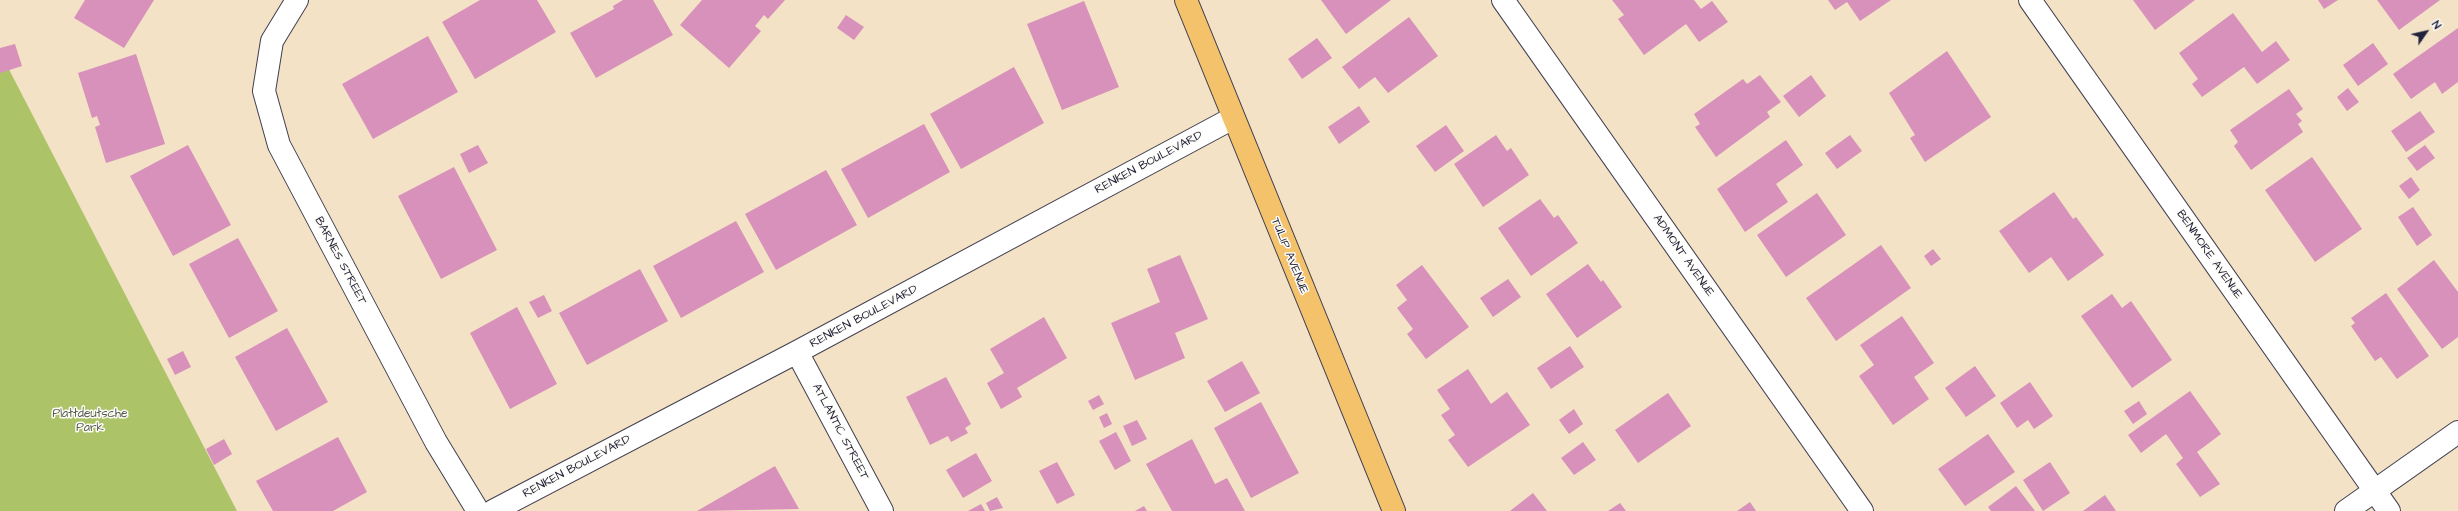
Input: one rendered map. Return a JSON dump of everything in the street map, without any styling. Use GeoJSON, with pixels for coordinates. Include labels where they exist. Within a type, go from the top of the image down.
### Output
{"type":"FeatureCollection","features":[{"type":"Feature","properties":{"kind":"main road","name":"TULIP AVENUE"},"geometry":{"type":"LineString","coordinates":[[1186,0],[1394,511]]}},
{"type":"Feature","properties":{"kind":"street","name":"BARNES STREET"},"geometry":{"type":"LineString","coordinates":[[296,0],[272,41],[264,91],[279,145],[436,442],[478,511]]}},
{"type":"Feature","properties":{"kind":"street","name":"ADMONT AVENUE"},"geometry":{"type":"LineString","coordinates":[[1503,0],[1862,511]]}},
{"type":"Feature","properties":{"kind":"street","name":"BENMORE AVENUE"},"geometry":{"type":"LineString","coordinates":[[2030,0],[2389,511]]}},
{"type":"Feature","properties":{"kind":"street","name":"RENKEN BOULEVARD"},"geometry":{"type":"LineString","coordinates":[[493,511],[797,352],[1233,118]]}},
{"type":"Feature","properties":{"kind":"street","name":"ATLANTIC STREET"},"geometry":{"type":"LineString","coordinates":[[797,352],[882,511]]}},
{"type":"Feature","properties":{"kind":"street"},"geometry":{"type":"LineString","coordinates":[[2346,511],[2458,432]]}},
{"type":"Feature","properties":{"kind":"green space","name":"Plattdeutsche Park"},"geometry":{"type":"Polygon","coordinates":[[[0,52],[237,511],[0,511],[0,52]]]}},
{"type":"Feature","properties":{"kind":"building"},"geometry":{"type":"Polygon","coordinates":[[[85,0],[154,0],[124,48],[74,18],[85,0]]]}},
{"type":"Feature","properties":{"kind":"building"},"geometry":{"type":"Polygon","coordinates":[[[480,0],[537,0],[556,32],[475,79],[442,22],[480,0]]]}},
{"type":"Feature","properties":{"kind":"building"},"geometry":{"type":"Polygon","coordinates":[[[623,0],[653,0],[673,35],[596,78],[570,33],[614,9],[613,6],[623,0]]]}},
{"type":"Feature","properties":{"kind":"building"},"geometry":{"type":"Polygon","coordinates":[[[702,0],[785,0],[768,19],[764,15],[755,26],[761,31],[729,68],[680,25],[702,0]]]}},
{"type":"Feature","properties":{"kind":"building"},"geometry":{"type":"Polygon","coordinates":[[[1321,0],[1391,0],[1346,34],[1321,0]]]}},
{"type":"Feature","properties":{"kind":"building"},"geometry":{"type":"Polygon","coordinates":[[[1612,0],[1694,0],[1701,9],[1712,1],[1728,22],[1699,42],[1686,24],[1644,55],[1618,19],[1624,15],[1612,0]]]}},
{"type":"Feature","properties":{"kind":"building"},"geometry":{"type":"Polygon","coordinates":[[[1828,0],[1891,0],[1860,21],[1847,2],[1835,10],[1828,0]]]}},
{"type":"Feature","properties":{"kind":"building"},"geometry":{"type":"Polygon","coordinates":[[[2133,0],[2195,0],[2155,30],[2133,0]]]}},
{"type":"Feature","properties":{"kind":"building"},"geometry":{"type":"Polygon","coordinates":[[[2318,0],[2338,0],[2324,9],[2318,0]]]}},
{"type":"Feature","properties":{"kind":"building"},"geometry":{"type":"Polygon","coordinates":[[[2377,0],[2440,0],[2399,30],[2377,0]]]}},
{"type":"Feature","properties":{"kind":"building"},"geometry":{"type":"Polygon","coordinates":[[[1084,1],[1119,87],[1062,110],[1027,24],[1084,1]]]}},
{"type":"Feature","properties":{"kind":"building"},"geometry":{"type":"Polygon","coordinates":[[[2233,13],[2262,52],[2276,41],[2290,60],[2257,84],[2244,67],[2202,97],[2192,84],[2198,79],[2179,53],[2233,13]]]}},
{"type":"Feature","properties":{"kind":"building"},"geometry":{"type":"Polygon","coordinates":[[[846,15],[864,27],[854,40],[837,28],[846,15]]]}},
{"type":"Feature","properties":{"kind":"building"},"geometry":{"type":"Polygon","coordinates":[[[1409,17],[1438,56],[1388,93],[1375,77],[1359,89],[1342,67],[1409,17]]]}},
{"type":"Feature","properties":{"kind":"building"},"geometry":{"type":"Polygon","coordinates":[[[2458,28],[2458,82],[2442,94],[2435,82],[2411,99],[2393,74],[2458,28]]]}},
{"type":"Feature","properties":{"kind":"building"},"geometry":{"type":"Polygon","coordinates":[[[428,36],[458,92],[373,139],[342,84],[428,36]]]}},
{"type":"Feature","properties":{"kind":"building"},"geometry":{"type":"Polygon","coordinates":[[[1317,38],[1332,58],[1302,79],[1288,59],[1317,38]]]}},
{"type":"Feature","properties":{"kind":"building"},"geometry":{"type":"Polygon","coordinates":[[[2373,43],[2388,64],[2358,86],[2343,65],[2373,43]]]}},
{"type":"Feature","properties":{"kind":"building"},"geometry":{"type":"Polygon","coordinates":[[[15,44],[22,66],[0,73],[0,48],[15,44]]]}},
{"type":"Feature","properties":{"kind":"building"},"geometry":{"type":"Polygon","coordinates":[[[1947,51],[1991,117],[1925,162],[1910,138],[1915,135],[1889,93],[1947,51]]]}},
{"type":"Feature","properties":{"kind":"building"},"geometry":{"type":"Polygon","coordinates":[[[136,54],[165,144],[106,163],[95,127],[100,125],[97,116],[92,118],[78,73],[136,54]]]}},
{"type":"Feature","properties":{"kind":"building"},"geometry":{"type":"Polygon","coordinates":[[[1014,67],[1044,123],[961,169],[930,114],[1014,67]]]}},
{"type":"Feature","properties":{"kind":"building"},"geometry":{"type":"Polygon","coordinates":[[[1760,75],[1781,102],[1767,112],[1770,117],[1716,157],[1695,127],[1700,124],[1694,114],[1743,79],[1747,84],[1760,75]]]}},
{"type":"Feature","properties":{"kind":"building"},"geometry":{"type":"Polygon","coordinates":[[[1811,75],[1826,96],[1799,117],[1783,96],[1811,75]]]}},
{"type":"Feature","properties":{"kind":"building"},"geometry":{"type":"Polygon","coordinates":[[[2348,88],[2359,102],[2347,111],[2337,97],[2348,88]]]}},
{"type":"Feature","properties":{"kind":"building"},"geometry":{"type":"Polygon","coordinates":[[[2289,89],[2303,109],[2296,114],[2302,121],[2298,124],[2303,132],[2251,170],[2234,146],[2238,142],[2230,130],[2289,89]]]}},
{"type":"Feature","properties":{"kind":"building"},"geometry":{"type":"Polygon","coordinates":[[[1359,106],[1370,122],[1339,144],[1328,127],[1359,106]]]}},
{"type":"Feature","properties":{"kind":"building"},"geometry":{"type":"Polygon","coordinates":[[[2420,111],[2435,132],[2406,152],[2391,131],[2420,111]]]}},
{"type":"Feature","properties":{"kind":"building"},"geometry":{"type":"Polygon","coordinates":[[[924,124],[950,172],[868,218],[841,169],[924,124]]]}},
{"type":"Feature","properties":{"kind":"building"},"geometry":{"type":"Polygon","coordinates":[[[1446,125],[1464,151],[1435,172],[1416,146],[1446,125]]]}},
{"type":"Feature","properties":{"kind":"building"},"geometry":{"type":"Polygon","coordinates":[[[1496,135],[1507,151],[1511,148],[1529,175],[1483,207],[1454,164],[1496,135]]]}},
{"type":"Feature","properties":{"kind":"building"},"geometry":{"type":"Polygon","coordinates":[[[1850,135],[1862,151],[1837,169],[1825,153],[1850,135]]]}},
{"type":"Feature","properties":{"kind":"building"},"geometry":{"type":"Polygon","coordinates":[[[1786,140],[1803,165],[1776,184],[1788,202],[1745,232],[1717,189],[1786,140]]]}},
{"type":"Feature","properties":{"kind":"building"},"geometry":{"type":"Polygon","coordinates":[[[188,145],[231,225],[173,256],[130,176],[188,145]]]}},
{"type":"Feature","properties":{"kind":"building"},"geometry":{"type":"Polygon","coordinates":[[[478,145],[488,163],[469,173],[460,154],[478,145]]]}},
{"type":"Feature","properties":{"kind":"building"},"geometry":{"type":"Polygon","coordinates":[[[2425,145],[2435,158],[2417,171],[2407,158],[2425,145]]]}},
{"type":"Feature","properties":{"kind":"building"},"geometry":{"type":"Polygon","coordinates":[[[2312,157],[2362,229],[2315,262],[2265,190],[2312,157]]]}},
{"type":"Feature","properties":{"kind":"building"},"geometry":{"type":"Polygon","coordinates":[[[454,167],[497,250],[441,279],[398,196],[454,167]]]}},
{"type":"Feature","properties":{"kind":"building"},"geometry":{"type":"Polygon","coordinates":[[[826,170],[857,225],[776,270],[745,214],[826,170]]]}},
{"type":"Feature","properties":{"kind":"building"},"geometry":{"type":"Polygon","coordinates":[[[2411,177],[2420,190],[2409,199],[2399,186],[2411,177]]]}},
{"type":"Feature","properties":{"kind":"building"},"geometry":{"type":"Polygon","coordinates":[[[2054,192],[2073,219],[2076,217],[2104,255],[2068,281],[2051,257],[2029,273],[1999,231],[2054,192]]]}},
{"type":"Feature","properties":{"kind":"building"},"geometry":{"type":"Polygon","coordinates":[[[1817,193],[1846,235],[1786,277],[1757,235],[1817,193]]]}},
{"type":"Feature","properties":{"kind":"building"},"geometry":{"type":"Polygon","coordinates":[[[1540,199],[1554,218],[1558,215],[1578,243],[1531,276],[1498,228],[1540,199]]]}},
{"type":"Feature","properties":{"kind":"building"},"geometry":{"type":"Polygon","coordinates":[[[2413,207],[2432,235],[2417,246],[2398,217],[2413,207]]]}},
{"type":"Feature","properties":{"kind":"building"},"geometry":{"type":"Polygon","coordinates":[[[736,221],[764,272],[681,318],[653,266],[736,221]]]}},
{"type":"Feature","properties":{"kind":"building"},"geometry":{"type":"Polygon","coordinates":[[[238,238],[278,311],[229,338],[189,264],[238,238]]]}},
{"type":"Feature","properties":{"kind":"building"},"geometry":{"type":"Polygon","coordinates":[[[1881,245],[1911,288],[1836,341],[1806,298],[1881,245]]]}},
{"type":"Feature","properties":{"kind":"building"},"geometry":{"type":"Polygon","coordinates":[[[1933,249],[1941,259],[1931,266],[1924,256],[1933,249]]]}},
{"type":"Feature","properties":{"kind":"building"},"geometry":{"type":"Polygon","coordinates":[[[1180,255],[1208,319],[1175,333],[1185,358],[1135,380],[1111,323],[1160,302],[1147,269],[1180,255]]]}},
{"type":"Feature","properties":{"kind":"building"},"geometry":{"type":"Polygon","coordinates":[[[2434,260],[2458,292],[2458,337],[2442,349],[2397,289],[2434,260]]]}},
{"type":"Feature","properties":{"kind":"building"},"geometry":{"type":"Polygon","coordinates":[[[1588,264],[1601,282],[1603,280],[1622,307],[1577,338],[1546,294],[1588,264]]]}},
{"type":"Feature","properties":{"kind":"building"},"geometry":{"type":"Polygon","coordinates":[[[1422,265],[1469,327],[1426,359],[1407,334],[1413,329],[1397,308],[1407,300],[1396,285],[1422,265]]]}},
{"type":"Feature","properties":{"kind":"building"},"geometry":{"type":"Polygon","coordinates":[[[640,269],[668,321],[587,365],[559,313],[640,269]]]}},
{"type":"Feature","properties":{"kind":"building"},"geometry":{"type":"Polygon","coordinates":[[[1508,279],[1521,297],[1493,317],[1480,298],[1508,279]]]}},
{"type":"Feature","properties":{"kind":"building"},"geometry":{"type":"Polygon","coordinates":[[[2386,293],[2429,356],[2397,379],[2381,357],[2375,361],[2351,326],[2355,323],[2351,318],[2386,293]]]}},
{"type":"Feature","properties":{"kind":"building"},"geometry":{"type":"Polygon","coordinates":[[[2112,294],[2122,308],[2131,301],[2172,360],[2132,388],[2081,316],[2112,294]]]}},
{"type":"Feature","properties":{"kind":"building"},"geometry":{"type":"Polygon","coordinates":[[[544,295],[552,311],[538,318],[529,302],[544,295]]]}},
{"type":"Feature","properties":{"kind":"building"},"geometry":{"type":"Polygon","coordinates":[[[517,307],[557,384],[510,409],[470,333],[517,307]]]}},
{"type":"Feature","properties":{"kind":"building"},"geometry":{"type":"Polygon","coordinates":[[[1902,316],[1934,363],[1914,377],[1929,399],[1893,425],[1859,376],[1874,365],[1860,345],[1902,316]]]}},
{"type":"Feature","properties":{"kind":"building"},"geometry":{"type":"Polygon","coordinates":[[[1044,317],[1067,358],[1017,388],[1022,397],[1001,409],[987,383],[1004,373],[990,349],[1044,317]]]}},
{"type":"Feature","properties":{"kind":"building"},"geometry":{"type":"Polygon","coordinates":[[[287,328],[328,402],[276,431],[235,357],[287,328]]]}},
{"type":"Feature","properties":{"kind":"building"},"geometry":{"type":"Polygon","coordinates":[[[1570,346],[1584,367],[1551,389],[1537,368],[1570,346]]]}},
{"type":"Feature","properties":{"kind":"building"},"geometry":{"type":"Polygon","coordinates":[[[183,351],[191,367],[175,375],[167,359],[183,351]]]}},
{"type":"Feature","properties":{"kind":"building"},"geometry":{"type":"Polygon","coordinates":[[[1242,361],[1260,393],[1225,412],[1207,381],[1242,361]]]}},
{"type":"Feature","properties":{"kind":"building"},"geometry":{"type":"Polygon","coordinates":[[[1975,366],[1996,396],[1966,417],[1945,388],[1975,366]]]}},
{"type":"Feature","properties":{"kind":"building"},"geometry":{"type":"Polygon","coordinates":[[[1468,369],[1491,404],[1507,392],[1530,425],[1468,467],[1448,440],[1455,435],[1441,415],[1450,409],[1437,390],[1468,369]]]}},
{"type":"Feature","properties":{"kind":"building"},"geometry":{"type":"Polygon","coordinates":[[[946,377],[971,424],[965,428],[968,433],[951,442],[948,436],[930,445],[906,397],[946,377]]]}},
{"type":"Feature","properties":{"kind":"building"},"geometry":{"type":"Polygon","coordinates":[[[2030,382],[2053,416],[2034,429],[2028,420],[2017,428],[2000,403],[2030,382]]]}},
{"type":"Feature","properties":{"kind":"building"},"geometry":{"type":"Polygon","coordinates":[[[2190,391],[2221,434],[2197,452],[2220,484],[2200,497],[2176,464],[2183,458],[2166,434],[2141,453],[2128,435],[2190,391]]]}},
{"type":"Feature","properties":{"kind":"building"},"geometry":{"type":"Polygon","coordinates":[[[1668,393],[1691,426],[1638,463],[1615,430],[1668,393]]]}},
{"type":"Feature","properties":{"kind":"building"},"geometry":{"type":"Polygon","coordinates":[[[1099,395],[1104,404],[1093,410],[1088,401],[1099,395]]]}},
{"type":"Feature","properties":{"kind":"building"},"geometry":{"type":"Polygon","coordinates":[[[2139,401],[2147,414],[2133,424],[2124,411],[2139,401]]]}},
{"type":"Feature","properties":{"kind":"building"},"geometry":{"type":"Polygon","coordinates":[[[1261,402],[1299,473],[1251,498],[1214,428],[1261,402]]]}},
{"type":"Feature","properties":{"kind":"building"},"geometry":{"type":"Polygon","coordinates":[[[1574,409],[1583,424],[1569,434],[1559,420],[1574,409]]]}},
{"type":"Feature","properties":{"kind":"building"},"geometry":{"type":"Polygon","coordinates":[[[1107,413],[1112,424],[1104,428],[1099,417],[1107,413]]]}},
{"type":"Feature","properties":{"kind":"building"},"geometry":{"type":"Polygon","coordinates":[[[1137,420],[1147,439],[1132,446],[1123,426],[1137,420]]]}},
{"type":"Feature","properties":{"kind":"building"},"geometry":{"type":"Polygon","coordinates":[[[1116,432],[1131,461],[1115,470],[1099,441],[1116,432]]]}},
{"type":"Feature","properties":{"kind":"building"},"geometry":{"type":"Polygon","coordinates":[[[1988,434],[2015,472],[1965,506],[1938,469],[1988,434]]]}},
{"type":"Feature","properties":{"kind":"building"},"geometry":{"type":"Polygon","coordinates":[[[338,437],[367,492],[333,511],[273,511],[256,481],[338,437]]]}},
{"type":"Feature","properties":{"kind":"building"},"geometry":{"type":"Polygon","coordinates":[[[224,439],[232,454],[214,465],[206,449],[224,439]]]}},
{"type":"Feature","properties":{"kind":"building"},"geometry":{"type":"Polygon","coordinates":[[[1192,439],[1215,484],[1227,478],[1245,511],[1172,511],[1146,464],[1192,439]]]}},
{"type":"Feature","properties":{"kind":"building"},"geometry":{"type":"Polygon","coordinates":[[[1583,442],[1596,460],[1574,475],[1561,458],[1583,442]]]}},
{"type":"Feature","properties":{"kind":"building"},"geometry":{"type":"Polygon","coordinates":[[[976,453],[992,481],[963,498],[946,470],[976,453]]]}},
{"type":"Feature","properties":{"kind":"building"},"geometry":{"type":"Polygon","coordinates":[[[1057,462],[1075,495],[1057,504],[1039,471],[1057,462]]]}},
{"type":"Feature","properties":{"kind":"building"},"geometry":{"type":"Polygon","coordinates":[[[2050,462],[2070,493],[2043,511],[2023,480],[2050,462]]]}},
{"type":"Feature","properties":{"kind":"building"},"geometry":{"type":"Polygon","coordinates":[[[775,466],[799,509],[697,511],[775,466]]]}},
{"type":"Feature","properties":{"kind":"building"},"geometry":{"type":"Polygon","coordinates":[[[2016,486],[2035,511],[1991,511],[1988,507],[2016,486]]]}},
{"type":"Feature","properties":{"kind":"building"},"geometry":{"type":"Polygon","coordinates":[[[1533,493],[1547,511],[1510,511],[1533,493]]]}},
{"type":"Feature","properties":{"kind":"building"},"geometry":{"type":"Polygon","coordinates":[[[2105,495],[2116,511],[2083,511],[2105,495]]]}},
{"type":"Feature","properties":{"kind":"building"},"geometry":{"type":"Polygon","coordinates":[[[997,497],[1003,508],[990,511],[986,503],[997,497]]]}},
{"type":"Feature","properties":{"kind":"building"},"geometry":{"type":"Polygon","coordinates":[[[1750,502],[1756,511],[1737,511],[1750,502]]]}},
{"type":"Feature","properties":{"kind":"building"},"geometry":{"type":"Polygon","coordinates":[[[1620,503],[1626,511],[1608,511],[1620,503]]]}},
{"type":"Feature","properties":{"kind":"building"},"geometry":{"type":"Polygon","coordinates":[[[981,504],[985,511],[968,511],[981,504]]]}},
{"type":"Feature","properties":{"kind":"building"},"geometry":{"type":"Polygon","coordinates":[[[1144,506],[1147,511],[1135,511],[1144,506]]]}}]}
